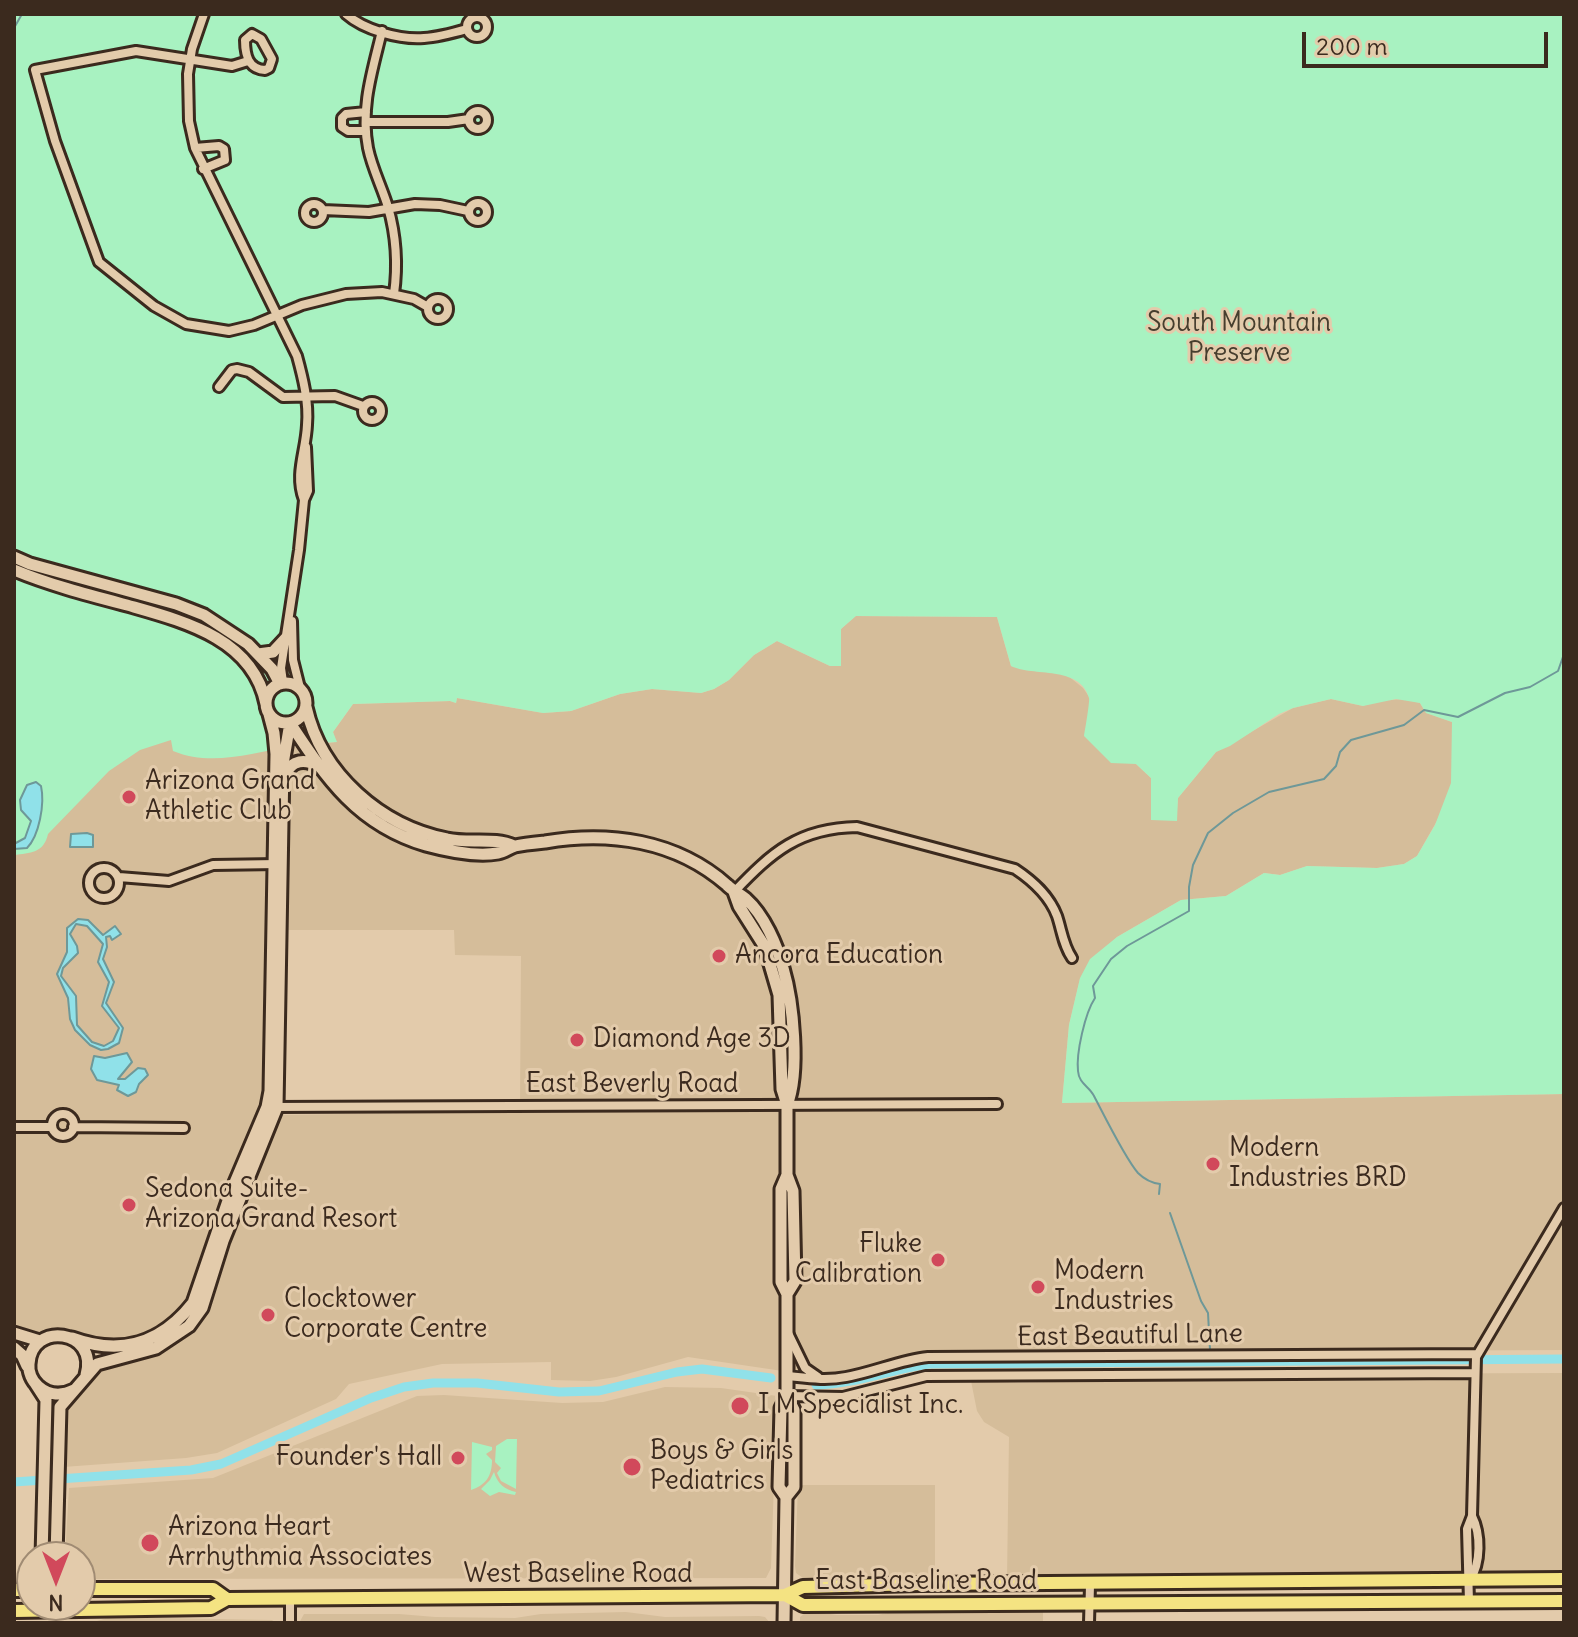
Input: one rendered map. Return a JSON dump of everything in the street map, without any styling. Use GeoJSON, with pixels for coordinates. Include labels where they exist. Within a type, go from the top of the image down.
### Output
{"type":"FeatureCollection","features":[{"type":"Feature","properties":{"kind":"main road"},"geometry":{"type":"LineString","coordinates":[[14,557],[29,570]]}},
{"type":"Feature","properties":{"kind":"main road"},"geometry":{"type":"LineString","coordinates":[[14,570],[29,570],[176,604],[204,615],[234,633],[258,654],[282,684]]}},
{"type":"Feature","properties":{"kind":"main road"},"geometry":{"type":"LineString","coordinates":[[48,575],[166,615],[206,631],[230,647],[259,681],[276,746],[272,1107],[202,1308],[189,1326],[169,1341],[137,1354],[97,1364],[60,1407],[56,1541]]}},
{"type":"Feature","properties":{"kind":"main road"},"geometry":{"type":"LineString","coordinates":[[258,654],[273,652],[286,638]]}},
{"type":"Feature","properties":{"kind":"main road"},"geometry":{"type":"LineString","coordinates":[[306,707],[301,717],[290,723],[280,722],[268,709],[270,691],[282,684],[300,688],[317,740],[337,771],[372,806],[398,821],[446,839],[475,843],[504,842],[514,846]]}},
{"type":"Feature","properties":{"kind":"main road"},"geometry":{"type":"LineString","coordinates":[[290,723],[332,785],[349,802],[385,827],[412,840],[438,848],[475,853],[500,853],[514,846],[577,837],[610,837],[644,842],[689,860],[722,881],[745,898],[765,924],[781,958],[792,1019],[793,1089],[787,1105],[787,1175],[793,1191],[795,1281],[787,1294],[787,1396],[794,1410],[794,1487],[786,1497],[784,1623]]}},
{"type":"Feature","properties":{"kind":"main road"},"geometry":{"type":"LineString","coordinates":[[277,864],[283,758],[290,723]]}},
{"type":"Feature","properties":{"kind":"main road"},"geometry":{"type":"LineString","coordinates":[[283,779],[288,767],[294,763],[310,761],[319,766]]}},
{"type":"Feature","properties":{"kind":"main road"},"geometry":{"type":"LineString","coordinates":[[72,1338],[85,1352],[88,1361],[81,1384],[69,1393],[51,1394],[32,1377],[30,1355],[40,1341],[56,1335],[72,1338],[104,1348],[138,1343],[165,1330],[182,1317],[193,1303],[231,1192],[272,1107]]}},
{"type":"Feature","properties":{"kind":"main road"},"geometry":{"type":"LineString","coordinates":[[14,1333],[40,1341]]}},
{"type":"Feature","properties":{"kind":"main road"},"geometry":{"type":"LineString","coordinates":[[14,1348],[22,1355],[46,1400],[42,1541]]}},
{"type":"Feature","properties":{"kind":"main road","name":"East Baseline Road"},"geometry":{"type":"LineString","coordinates":[[785,1595],[803,1587],[1564,1579]]}},
{"type":"Feature","properties":{"kind":"main road"},"geometry":{"type":"LineString","coordinates":[[1291,1583],[1291,1602]]}},
{"type":"Feature","properties":{"kind":"main road","name":"West Baseline Road"},"geometry":{"type":"LineString","coordinates":[[96,1589],[213,1589],[227,1599]]}},
{"type":"Feature","properties":{"kind":"main road","name":"East Baseline Road"},"geometry":{"type":"LineString","coordinates":[[785,1595],[803,1605],[1564,1601]]}},
{"type":"Feature","properties":{"kind":"main road","name":"West Baseline Road"},"geometry":{"type":"LineString","coordinates":[[96,1608],[211,1608],[227,1599],[785,1595]]}},
{"type":"Feature","properties":{"kind":"street"},"geometry":{"type":"LineString","coordinates":[[204,14],[191,59],[187,104],[195,148],[297,356],[306,395],[308,491],[304,500],[281,668],[282,684]]}},
{"type":"Feature","properties":{"kind":"street"},"geometry":{"type":"LineString","coordinates":[[346,14],[366,26],[421,39],[467,29]]}},
{"type":"Feature","properties":{"kind":"street"},"geometry":{"type":"LineString","coordinates":[[382,31],[368,83],[366,126],[368,149],[388,209],[396,254],[394,294]]}},
{"type":"Feature","properties":{"kind":"street"},"geometry":{"type":"LineString","coordinates":[[248,61],[232,66],[136,51],[35,70],[55,139],[99,262],[132,291],[186,324],[211,330],[242,330],[302,305],[346,294],[394,294],[414,299],[428,307]]}},
{"type":"Feature","properties":{"kind":"street"},"geometry":{"type":"LineString","coordinates":[[366,112],[346,114],[342,127],[348,131],[366,126],[469,119]]}},
{"type":"Feature","properties":{"kind":"street"},"geometry":{"type":"LineString","coordinates":[[195,148],[219,146],[224,149],[225,160],[203,169]]}},
{"type":"Feature","properties":{"kind":"street"},"geometry":{"type":"LineString","coordinates":[[323,210],[369,212],[415,204],[468,211]]}},
{"type":"Feature","properties":{"kind":"street"},"geometry":{"type":"LineString","coordinates":[[219,387],[232,370],[237,369],[249,372],[283,397],[335,396],[363,406]]}},
{"type":"Feature","properties":{"kind":"street"},"geometry":{"type":"LineString","coordinates":[[292,603],[293,660],[300,688]]}},
{"type":"Feature","properties":{"kind":"street"},"geometry":{"type":"LineString","coordinates":[[734,892],[776,852],[796,840],[834,827],[857,827],[1015,869],[1035,883],[1056,912],[1065,947],[1072,958]]}},
{"type":"Feature","properties":{"kind":"street"},"geometry":{"type":"LineString","coordinates":[[119,877],[163,881],[213,865],[277,864]]}},
{"type":"Feature","properties":{"kind":"street","name":"East Beverly Road"},"geometry":{"type":"LineString","coordinates":[[272,1107],[997,1104]]}},
{"type":"Feature","properties":{"kind":"street"},"geometry":{"type":"LineString","coordinates":[[61,1115],[70,1118],[73,1127],[70,1133],[62,1136],[52,1127],[55,1118],[61,1115]]}},
{"type":"Feature","properties":{"kind":"street"},"geometry":{"type":"LineString","coordinates":[[14,1127],[52,1127]]}},
{"type":"Feature","properties":{"kind":"street"},"geometry":{"type":"LineString","coordinates":[[73,1127],[184,1128]]}},
{"type":"Feature","properties":{"kind":"street"},"geometry":{"type":"LineString","coordinates":[[1469,1602],[1467,1529],[1472,1516],[1476,1362],[1564,1208]]}},
{"type":"Feature","properties":{"kind":"street"},"geometry":{"type":"LineString","coordinates":[[787,1331],[805,1368],[822,1379]]}},
{"type":"Feature","properties":{"kind":"street","name":"East Beautiful Lane"},"geometry":{"type":"LineString","coordinates":[[787,1376],[822,1379],[848,1377],[905,1360],[928,1357],[1476,1362]]}},
{"type":"Feature","properties":{"kind":"street","name":"East Beautiful Lane"},"geometry":{"type":"LineString","coordinates":[[787,1396],[843,1397],[926,1376],[1476,1362]]}},
{"type":"Feature","properties":{"kind":"street"},"geometry":{"type":"LineString","coordinates":[[1089,1623],[1090,1585]]}},
{"type":"Feature","properties":{"kind":"street"},"geometry":{"type":"LineString","coordinates":[[290,1599],[290,1623]]}},
{"type":"Feature","properties":{"kind":"shaded area"},"geometry":{"type":"Polygon","coordinates":[[[855,616],[997,617],[1011,666],[1067,675],[1083,688],[1136,764],[1151,778],[1176,821],[1178,798],[1216,752],[1293,708],[1331,699],[1363,706],[1377,701],[1405,699],[1420,703],[1426,713],[1452,722],[1452,786],[1417,856],[1404,864],[1377,868],[1307,866],[1280,875],[1264,873],[1226,896],[1181,900],[1117,937],[1080,979],[1069,1025],[1062,1103],[1564,1094],[1564,1350],[936,1353],[907,1356],[844,1376],[823,1377],[688,1357],[590,1381],[551,1380],[551,1362],[442,1364],[349,1384],[336,1399],[217,1453],[63,1467],[63,1411],[72,1398],[89,1384],[96,1369],[182,1335],[279,1115],[552,1111],[552,1106],[520,1106],[521,956],[455,955],[454,930],[287,930],[286,813],[279,749],[336,742],[333,732],[353,704],[456,703],[457,698],[543,713],[571,711],[620,694],[652,689],[701,693],[729,680],[754,655],[777,641],[830,666],[841,666],[841,629],[855,616]]]}},
{"type":"Feature","properties":{"kind":"shaded area"},"geometry":{"type":"Polygon","coordinates":[[[271,729],[266,1099],[190,1301],[166,1327],[133,1339],[103,1343],[61,1330],[32,1333],[14,1327],[14,852],[117,744],[271,729]]]}},
{"type":"Feature","properties":{"kind":"shaded area"},"geometry":{"type":"Polygon","coordinates":[[[1564,1373],[1564,1573],[1007,1579],[1009,1437],[984,1422],[977,1411],[971,1381],[1022,1383],[1269,1374],[1564,1373]]]}},
{"type":"Feature","properties":{"kind":"shaded area"},"geometry":{"type":"Polygon","coordinates":[[[665,1387],[721,1388],[777,1396],[771,1568],[766,1578],[96,1579],[96,1541],[66,1541],[69,1488],[213,1478],[417,1396],[603,1402],[665,1387]]]}},
{"type":"Feature","properties":{"kind":"shaded area"},"geometry":{"type":"Polygon","coordinates":[[[798,1485],[935,1485],[935,1579],[803,1578],[796,1573],[795,1566],[798,1485]]]}},
{"type":"Feature","properties":{"kind":"shaded area"},"geometry":{"type":"Polygon","coordinates":[[[901,1610],[1043,1610],[1043,1623],[800,1623],[800,1617],[808,1611],[878,1615],[901,1610]]]}},
{"type":"Feature","properties":{"kind":"shaded area"},"geometry":{"type":"Polygon","coordinates":[[[626,1612],[665,1617],[759,1616],[770,1623],[299,1623],[304,1614],[515,1618],[541,1614],[626,1612]]]}},
{"type":"Feature","properties":{"kind":"shaded area"},"geometry":{"type":"Polygon","coordinates":[[[111,1617],[272,1620],[276,1623],[14,1623],[97,1621],[111,1617]]]}},
{"type":"Feature","properties":{"kind":"green space","name":"South Mountain Preserve"},"geometry":{"type":"Polygon","coordinates":[[[14,14],[1564,14],[1564,1094],[1062,1103],[1069,1025],[1080,978],[1090,959],[1117,937],[1181,900],[1226,896],[1264,873],[1280,875],[1307,866],[1377,868],[1404,864],[1417,856],[1435,825],[1451,783],[1452,722],[1426,713],[1420,703],[1396,699],[1363,706],[1331,699],[1293,708],[1216,752],[1178,798],[1177,821],[1151,820],[1151,778],[1136,764],[1111,763],[1084,736],[1089,698],[1084,688],[1066,676],[1011,666],[997,617],[856,616],[841,629],[841,666],[830,666],[777,641],[754,655],[729,680],[701,693],[652,689],[620,694],[571,711],[543,713],[457,698],[456,703],[353,704],[333,732],[337,742],[292,746],[232,757],[188,756],[173,751],[171,740],[140,750],[109,771],[48,834],[40,848],[14,855],[14,14]]]}},
{"type":"Feature","properties":{"kind":"green space"},"geometry":{"type":"Polygon","coordinates":[[[507,1439],[517,1439],[516,1489],[501,1481],[497,1473],[501,1468],[495,1462],[496,1446],[507,1439]]]}},
{"type":"Feature","properties":{"kind":"green space"},"geometry":{"type":"Polygon","coordinates":[[[472,1442],[492,1447],[486,1454],[492,1460],[487,1479],[471,1490],[472,1442]]]}},
{"type":"Feature","properties":{"kind":"green space"},"geometry":{"type":"Polygon","coordinates":[[[494,1472],[499,1483],[516,1492],[515,1495],[499,1492],[490,1496],[481,1489],[494,1472]]]}},
{"type":"Feature","properties":{"kind":"water"},"geometry":{"type":"Polygon","coordinates":[[[36,782],[41,786],[42,793],[38,828],[27,848],[14,849],[14,844],[25,838],[31,821],[21,810],[20,800],[27,785],[36,782]]]}},
{"type":"Feature","properties":{"kind":"water"},"geometry":{"type":"Polygon","coordinates":[[[71,834],[93,835],[93,847],[70,847],[71,834]]]}},
{"type":"Feature","properties":{"kind":"water"},"geometry":{"type":"Polygon","coordinates":[[[78,919],[88,920],[103,935],[115,926],[121,934],[112,940],[110,936],[106,937],[103,959],[114,982],[106,1003],[123,1028],[119,1043],[108,1049],[101,1050],[90,1045],[75,1030],[70,1019],[68,998],[57,974],[67,952],[67,928],[78,919]],[[76,924],[70,934],[78,953],[63,968],[61,976],[76,996],[77,1025],[92,1042],[104,1046],[113,1041],[119,1028],[102,1006],[109,982],[98,962],[103,944],[87,926],[76,924]]]}},
{"type":"Feature","properties":{"kind":"water"},"geometry":{"type":"Polygon","coordinates":[[[127,1053],[132,1062],[118,1079],[125,1079],[138,1068],[145,1069],[148,1075],[136,1092],[128,1096],[117,1090],[119,1085],[97,1080],[91,1069],[94,1056],[105,1058],[127,1053]]]}},
{"type":"Feature","properties":{"kind":"waterway"},"geometry":{"type":"LineString","coordinates":[[14,28],[22,14]]}},
{"type":"Feature","properties":{"kind":"waterway"},"geometry":{"type":"LineString","coordinates":[[1159,1194],[1160,1184],[1138,1173],[1079,1075],[1080,1044],[1095,998],[1093,986],[1111,959],[1127,946],[1189,911],[1193,865],[1208,833],[1233,813],[1269,792],[1324,779],[1336,766],[1340,752],[1351,740],[1404,725],[1424,710],[1458,717],[1505,693],[1530,687],[1558,671],[1564,654]]}},
{"type":"Feature","properties":{"kind":"waterway"},"geometry":{"type":"LineString","coordinates":[[1170,1213],[1208,1313],[1210,1350]]}},
{"type":"Feature","properties":{"kind":"waterway"},"geometry":{"type":"LineString","coordinates":[[816,1385],[846,1382],[930,1364],[1564,1359]]}},
{"type":"Feature","properties":{"kind":"waterway"},"geometry":{"type":"LineString","coordinates":[[14,1482],[191,1470],[221,1464],[371,1398],[404,1387],[433,1383],[477,1383],[559,1392],[599,1391],[702,1369],[771,1378]]}},
{"type":"Feature","properties":{"kind":"place","name":"Arizona Grand Athletic Club"},"geometry":{"type":"Point","coordinates":[129,797]}},
{"type":"Feature","properties":{"kind":"place","name":"Ancora Education"},"geometry":{"type":"Point","coordinates":[719,956]}},
{"type":"Feature","properties":{"kind":"place","name":"Diamond Age 3D"},"geometry":{"type":"Point","coordinates":[577,1040]}},
{"type":"Feature","properties":{"kind":"place","name":"Modern Industries BRD"},"geometry":{"type":"Point","coordinates":[1213,1164]}},
{"type":"Feature","properties":{"kind":"place","name":"Sedona Suite- Arizona Grand Resort"},"geometry":{"type":"Point","coordinates":[129,1205]}},
{"type":"Feature","properties":{"kind":"place","name":"Fluke Calibration"},"geometry":{"type":"Point","coordinates":[938,1260]}},
{"type":"Feature","properties":{"kind":"place","name":"Modern Industries"},"geometry":{"type":"Point","coordinates":[1038,1287]}},
{"type":"Feature","properties":{"kind":"place","name":"Clocktower Corporate Centre"},"geometry":{"type":"Point","coordinates":[268,1315]}},
{"type":"Feature","properties":{"kind":"place","name":"I M Specialist Inc."},"geometry":{"type":"Point","coordinates":[740,1406]}},
{"type":"Feature","properties":{"kind":"place","name":"Founder's Hall"},"geometry":{"type":"Point","coordinates":[458,1458]}},
{"type":"Feature","properties":{"kind":"place","name":"Boys & Girls Pediatrics"},"geometry":{"type":"Point","coordinates":[632,1467]}},
{"type":"Feature","properties":{"kind":"place","name":"Arizona Heart Arrhythmia Associates"},"geometry":{"type":"Point","coordinates":[150,1543]}}]}
